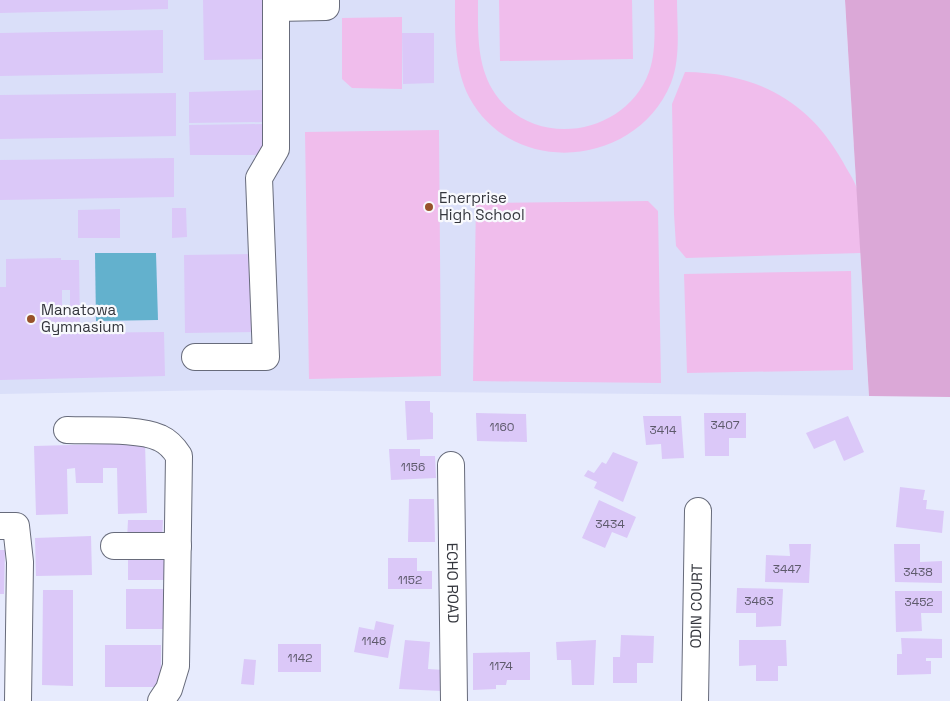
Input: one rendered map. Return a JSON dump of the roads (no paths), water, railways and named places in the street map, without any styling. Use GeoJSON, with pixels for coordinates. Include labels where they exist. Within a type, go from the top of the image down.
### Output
{"type":"FeatureCollection","features":[{"type":"Feature","properties":{"kind":"street"},"geometry":{"type":"LineString","coordinates":[[195,358],[266,358],[259,178],[276,148],[276,4],[326,7],[326,0]]}},
{"type":"Feature","properties":{"kind":"street"},"geometry":{"type":"LineString","coordinates":[[67,430],[147,434],[161,438],[172,446],[179,456],[176,666],[169,689],[161,701]]}},
{"type":"Feature","properties":{"kind":"street","name":"ECHO ROAD"},"geometry":{"type":"LineString","coordinates":[[451,465],[454,701]]}},
{"type":"Feature","properties":{"kind":"street","name":"ODIN COURT"},"geometry":{"type":"LineString","coordinates":[[695,701],[698,511]]}},
{"type":"Feature","properties":{"kind":"street"},"geometry":{"type":"LineString","coordinates":[[0,526],[16,526],[20,562],[18,701]]}},
{"type":"Feature","properties":{"kind":"street"},"geometry":{"type":"LineString","coordinates":[[114,546],[178,546]]}},
{"type":"Feature","properties":{"kind":"water"},"geometry":{"type":"Polygon","coordinates":[[[95,253],[156,253],[158,320],[96,321],[95,253]]]}},
{"type":"Feature","properties":{"kind":"place","name":"Enerprise High School"},"geometry":{"type":"Point","coordinates":[429,207]}},
{"type":"Feature","properties":{"kind":"place","name":"Manatowa Gymnasium"},"geometry":{"type":"Point","coordinates":[31,319]}}]}
